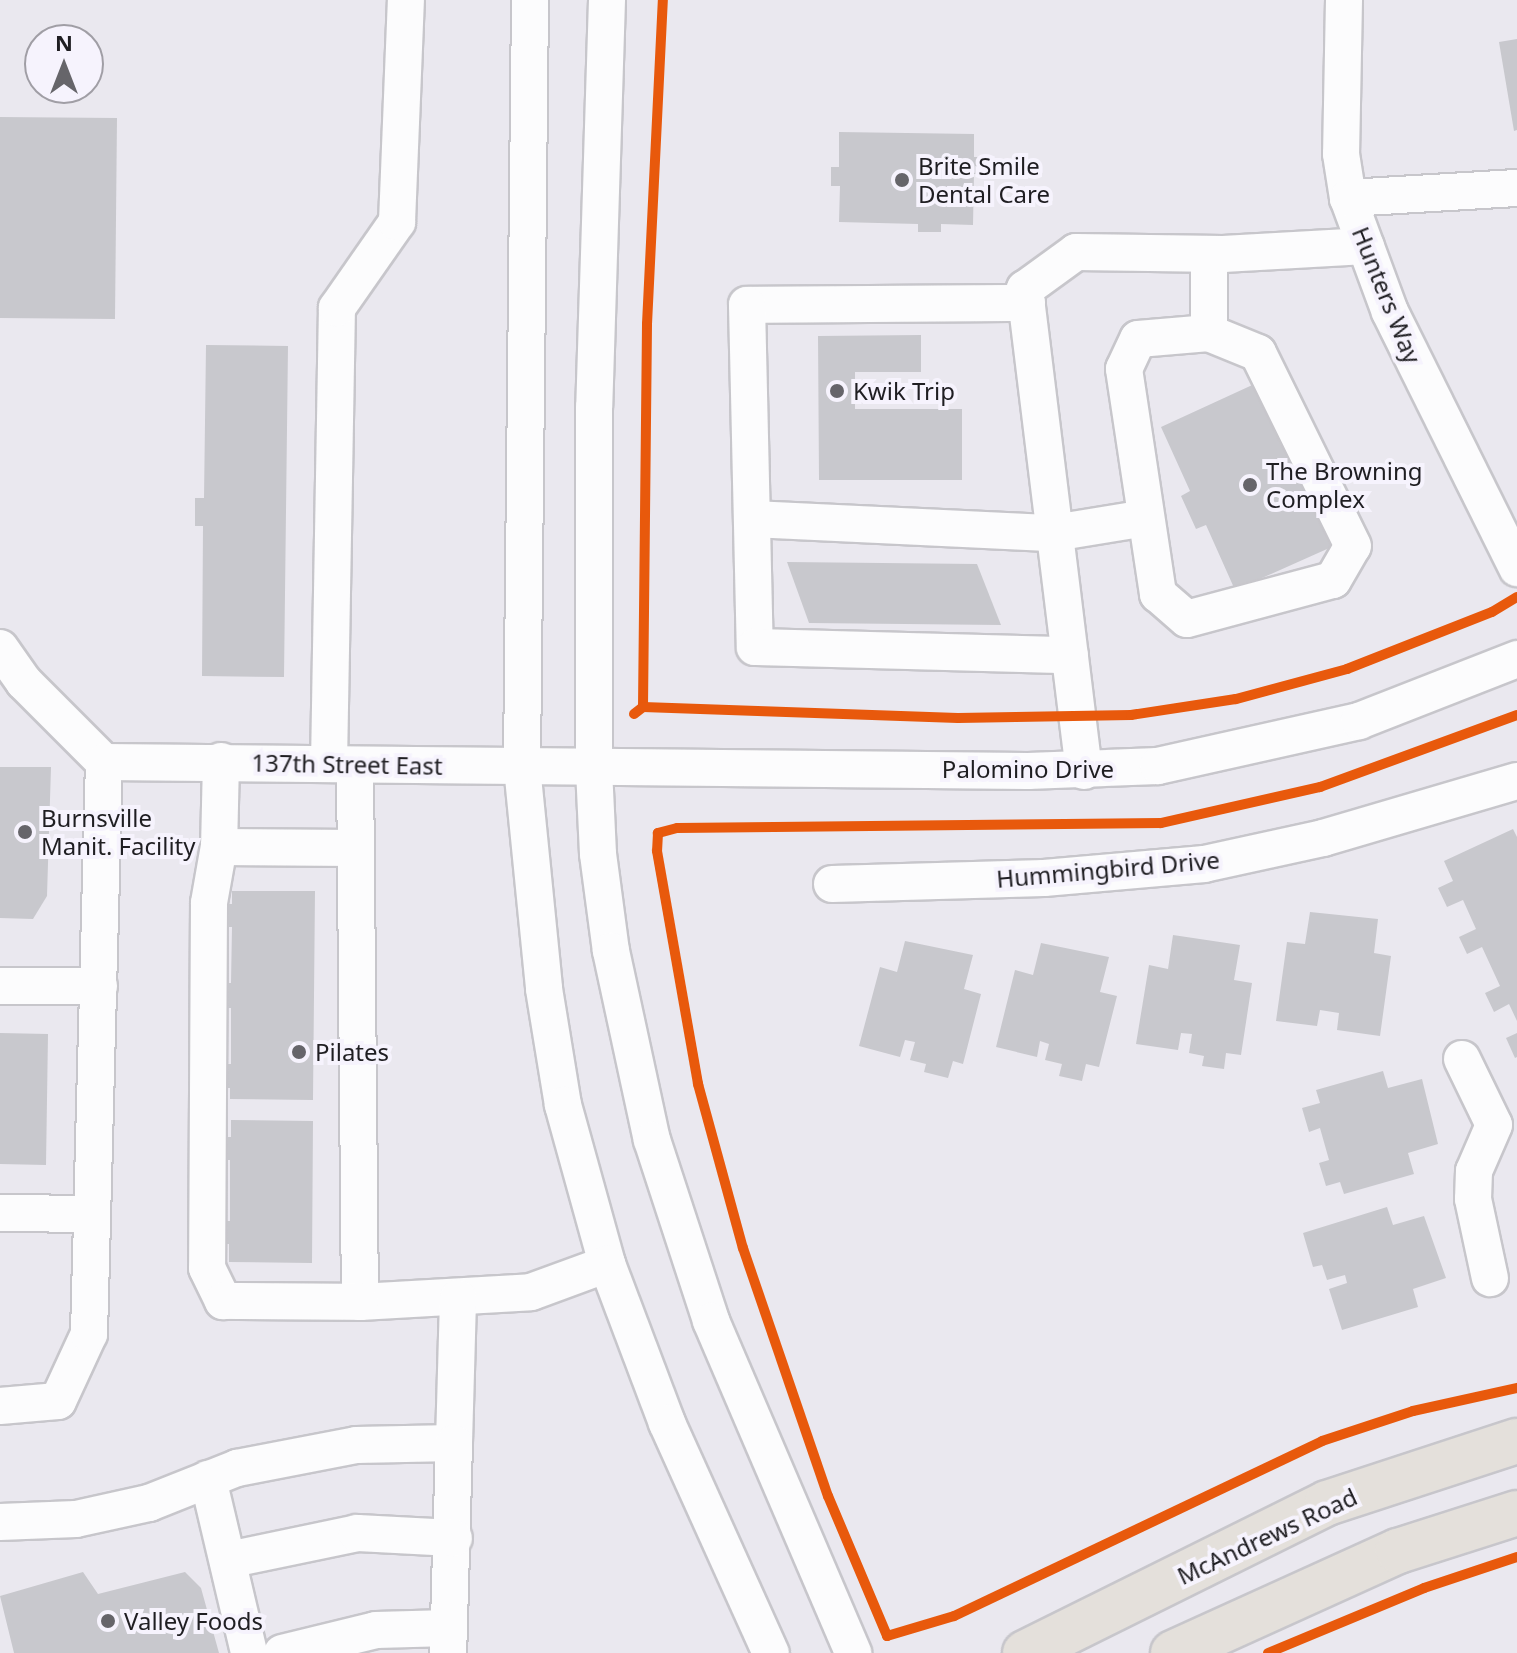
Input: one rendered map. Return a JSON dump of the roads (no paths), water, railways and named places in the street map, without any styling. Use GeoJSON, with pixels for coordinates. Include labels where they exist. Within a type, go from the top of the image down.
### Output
{"type":"FeatureCollection","features":[{"type":"Feature","properties":{"kind":"main road","name":"McAndrews Road"},"geometry":{"type":"LineString","coordinates":[[1025,1653],[1327,1503],[1517,1441]]}},
{"type":"Feature","properties":{"kind":"main road"},"geometry":{"type":"LineString","coordinates":[[1173,1653],[1398,1551],[1517,1513]]}},
{"type":"Feature","properties":{"kind":"street"},"geometry":{"type":"LineString","coordinates":[[360,1302],[355,848],[342,764],[336,319],[337,308],[397,222],[406,0]]}},
{"type":"Feature","properties":{"kind":"street"},"geometry":{"type":"LineString","coordinates":[[530,0],[522,767],[544,989],[563,1105],[607,1264],[667,1423],[771,1653]]}},
{"type":"Feature","properties":{"kind":"street"},"geometry":{"type":"LineString","coordinates":[[607,0],[594,407],[594,769],[598,854],[611,951],[652,1140],[711,1321],[853,1653]]}},
{"type":"Feature","properties":{"kind":"street","name":"Hunters Way"},"geometry":{"type":"LineString","coordinates":[[1344,0],[1341,154],[1348,198],[1413,361],[1517,568]]}},
{"type":"Feature","properties":{"kind":"street"},"geometry":{"type":"LineString","coordinates":[[1348,198],[1517,188]]}},
{"type":"Feature","properties":{"kind":"street"},"geometry":{"type":"LineString","coordinates":[[1084,771],[1025,289],[1076,252],[1209,254],[1366,246]]}},
{"type":"Feature","properties":{"kind":"street"},"geometry":{"type":"LineString","coordinates":[[1209,254],[1209,333]]}},
{"type":"Feature","properties":{"kind":"street"},"geometry":{"type":"LineString","coordinates":[[1027,303],[747,305],[755,647],[1070,655]]}},
{"type":"Feature","properties":{"kind":"street"},"geometry":{"type":"LineString","coordinates":[[1209,333],[1258,353],[1353,546],[1333,580],[1187,619],[1158,594],[1124,369],[1138,339],[1209,333]]}},
{"type":"Feature","properties":{"kind":"street"},"geometry":{"type":"LineString","coordinates":[[752,519],[1054,533],[1146,518]]}},
{"type":"Feature","properties":{"kind":"street"},"geometry":{"type":"LineString","coordinates":[[0,648],[24,682],[104,762],[89,1334],[58,1401],[0,1406]]}},
{"type":"Feature","properties":{"kind":"street","name":"Palomino Drive"},"geometry":{"type":"LineString","coordinates":[[522,767],[1084,771],[1169,765],[1305,737],[1429,698],[1517,659]]}},
{"type":"Feature","properties":{"kind":"street","name":"137th Street East"},"geometry":{"type":"LineString","coordinates":[[104,762],[173,760],[522,767]]}},
{"type":"Feature","properties":{"kind":"street"},"geometry":{"type":"LineString","coordinates":[[221,761],[219,846],[209,903],[207,1268],[223,1301],[360,1302],[531,1292],[607,1264]]}},
{"type":"Feature","properties":{"kind":"street","name":"Hummingbird Drive"},"geometry":{"type":"LineString","coordinates":[[832,884],[1044,878],[1204,864],[1323,838],[1517,781]]}},
{"type":"Feature","properties":{"kind":"street"},"geometry":{"type":"LineString","coordinates":[[219,846],[355,848]]}},
{"type":"Feature","properties":{"kind":"street"},"geometry":{"type":"LineString","coordinates":[[0,986],[99,986]]}},
{"type":"Feature","properties":{"kind":"street"},"geometry":{"type":"LineString","coordinates":[[1462,1059],[1506,1119],[1474,1171],[1473,1199],[1490,1278]]}},
{"type":"Feature","properties":{"kind":"street"},"geometry":{"type":"LineString","coordinates":[[0,1213],[92,1214]]}},
{"type":"Feature","properties":{"kind":"street"},"geometry":{"type":"LineString","coordinates":[[282,1653],[376,1630],[448,1641],[454,1538],[458,1298]]}},
{"type":"Feature","properties":{"kind":"street"},"geometry":{"type":"LineString","coordinates":[[0,1522],[76,1519],[149,1503],[237,1468],[356,1445],[454,1443]]}},
{"type":"Feature","properties":{"kind":"street"},"geometry":{"type":"LineString","coordinates":[[208,1479],[249,1653]]}},
{"type":"Feature","properties":{"kind":"street"},"geometry":{"type":"LineString","coordinates":[[228,1560],[357,1533],[454,1538]]}},
{"type":"Feature","properties":{"kind":"place","name":"Brite Smile Dental Care"},"geometry":{"type":"Point","coordinates":[902,180]}},
{"type":"Feature","properties":{"kind":"place","name":"Kwik Trip"},"geometry":{"type":"Point","coordinates":[837,391]}},
{"type":"Feature","properties":{"kind":"place","name":"The Browning Complex"},"geometry":{"type":"Point","coordinates":[1250,485]}},
{"type":"Feature","properties":{"kind":"place","name":"Burnsville Manit. Facility"},"geometry":{"type":"Point","coordinates":[25,832]}},
{"type":"Feature","properties":{"kind":"place","name":"Pilates"},"geometry":{"type":"Point","coordinates":[299,1052]}},
{"type":"Feature","properties":{"kind":"place","name":"Valley Foods"},"geometry":{"type":"Point","coordinates":[108,1621]}}]}
